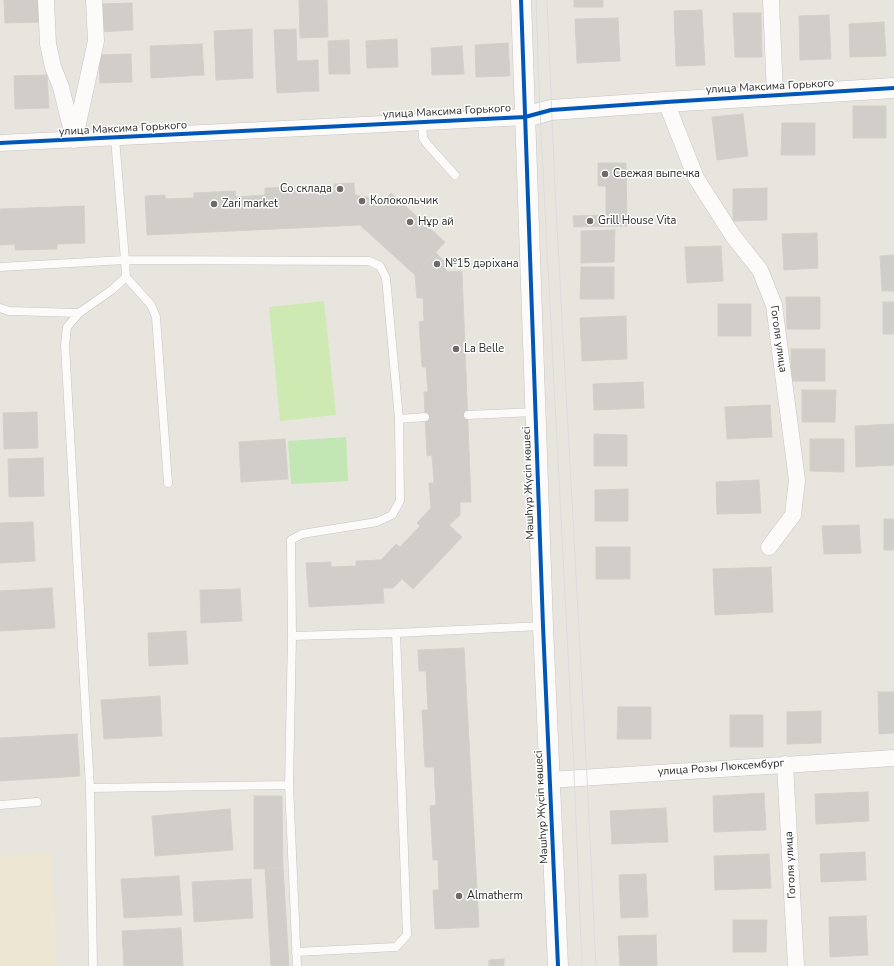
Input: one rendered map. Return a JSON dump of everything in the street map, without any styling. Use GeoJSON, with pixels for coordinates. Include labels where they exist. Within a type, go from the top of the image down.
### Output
{"type":"FeatureCollection","features":[{"type":"Feature","properties":{"kind":"street"},"geometry":{"type":"LineString","coordinates":[[46,0],[48,44],[53,67],[61,87],[74,140]]}},
{"type":"Feature","properties":{"kind":"street"},"geometry":{"type":"LineString","coordinates":[[74,140],[96,41],[94,0]]}},
{"type":"Feature","properties":{"kind":"street","name":"Мәшһүр Жүсіп көшесі"},"geometry":{"type":"LineString","coordinates":[[521,0],[543,626],[558,966]]}},
{"type":"Feature","properties":{"kind":"street"},"geometry":{"type":"LineString","coordinates":[[771,0],[775,95]]}},
{"type":"Feature","properties":{"kind":"street","name":"улица Максима Горького"},"geometry":{"type":"LineString","coordinates":[[0,143],[525,116],[551,110],[894,88]]}},
{"type":"Feature","properties":{"kind":"street","name":"Гоголя улица"},"geometry":{"type":"LineString","coordinates":[[666,102],[696,178],[733,236],[760,270],[774,305],[797,480],[793,515],[770,547]]}},
{"type":"Feature","properties":{"kind":"street","name":"улица Розы Люксембург"},"geometry":{"type":"LineString","coordinates":[[549,780],[894,758]]}},
{"type":"Feature","properties":{"kind":"street","name":"Гоголя улица"},"geometry":{"type":"LineString","coordinates":[[785,764],[796,966]]}},
{"type":"Feature","properties":{"kind":"lane"},"geometry":{"type":"LineString","coordinates":[[422,122],[423,138],[455,175]]}},
{"type":"Feature","properties":{"kind":"lane"},"geometry":{"type":"LineString","coordinates":[[115,138],[126,277],[151,305],[156,317],[168,483]]}},
{"type":"Feature","properties":{"kind":"lane"},"geometry":{"type":"LineString","coordinates":[[0,267],[125,260],[370,261],[380,266],[386,278],[399,420],[400,502],[392,515],[377,522],[302,534],[291,540],[292,636],[289,785],[297,966]]}},
{"type":"Feature","properties":{"kind":"lane"},"geometry":{"type":"LineString","coordinates":[[93,966],[90,788],[65,345],[67,327],[79,314],[113,289],[126,277]]}},
{"type":"Feature","properties":{"kind":"lane"},"geometry":{"type":"LineString","coordinates":[[0,308],[9,311],[79,314]]}},
{"type":"Feature","properties":{"kind":"lane"},"geometry":{"type":"LineString","coordinates":[[468,415],[535,412]]}},
{"type":"Feature","properties":{"kind":"lane"},"geometry":{"type":"LineString","coordinates":[[399,420],[425,418]]}},
{"type":"Feature","properties":{"kind":"lane"},"geometry":{"type":"LineString","coordinates":[[292,636],[543,626]]}},
{"type":"Feature","properties":{"kind":"lane"},"geometry":{"type":"LineString","coordinates":[[296,952],[396,947],[407,935],[396,633]]}},
{"type":"Feature","properties":{"kind":"lane"},"geometry":{"type":"LineString","coordinates":[[90,788],[289,785]]}},
{"type":"Feature","properties":{"kind":"lane"},"geometry":{"type":"LineString","coordinates":[[0,805],[37,802]]}},
{"type":"Feature","properties":{"kind":"shaded area"},"geometry":{"type":"Polygon","coordinates":[[[51,852],[57,966],[0,966],[0,855],[51,852]]]}},
{"type":"Feature","properties":{"kind":"green space"},"geometry":{"type":"Polygon","coordinates":[[[324,301],[336,415],[280,421],[269,307],[324,301]]]}},
{"type":"Feature","properties":{"kind":"green space"},"geometry":{"type":"Polygon","coordinates":[[[346,437],[348,481],[291,484],[288,441],[346,437]]]}},
{"type":"Feature","properties":{"kind":"building"},"geometry":{"type":"Polygon","coordinates":[[[4,0],[40,0],[41,22],[5,23],[4,0]]]}},
{"type":"Feature","properties":{"kind":"building"},"geometry":{"type":"Polygon","coordinates":[[[299,0],[327,0],[328,37],[300,38],[299,0]]]}},
{"type":"Feature","properties":{"kind":"building"},"geometry":{"type":"Polygon","coordinates":[[[574,0],[603,0],[603,7],[574,7],[574,0]]]}},
{"type":"Feature","properties":{"kind":"building"},"geometry":{"type":"Polygon","coordinates":[[[132,3],[133,30],[101,32],[100,4],[132,3]]]}},
{"type":"Feature","properties":{"kind":"building"},"geometry":{"type":"Polygon","coordinates":[[[702,10],[705,65],[676,66],[674,11],[702,10]]]}},
{"type":"Feature","properties":{"kind":"building"},"geometry":{"type":"Polygon","coordinates":[[[733,13],[761,13],[762,57],[735,57],[733,13]]]}},
{"type":"Feature","properties":{"kind":"building"},"geometry":{"type":"Polygon","coordinates":[[[829,15],[831,59],[800,60],[799,16],[829,15]]]}},
{"type":"Feature","properties":{"kind":"building"},"geometry":{"type":"Polygon","coordinates":[[[618,18],[620,61],[577,63],[575,19],[618,18]]]}},
{"type":"Feature","properties":{"kind":"building"},"geometry":{"type":"Polygon","coordinates":[[[884,22],[886,56],[850,57],[849,24],[884,22]]]}},
{"type":"Feature","properties":{"kind":"building"},"geometry":{"type":"Polygon","coordinates":[[[252,29],[253,78],[216,80],[214,31],[252,29]]]}},
{"type":"Feature","properties":{"kind":"building"},"geometry":{"type":"Polygon","coordinates":[[[296,29],[297,61],[318,60],[319,91],[277,93],[274,30],[296,29]]]}},
{"type":"Feature","properties":{"kind":"building"},"geometry":{"type":"Polygon","coordinates":[[[397,39],[398,67],[367,68],[366,41],[397,39]]]}},
{"type":"Feature","properties":{"kind":"building"},"geometry":{"type":"Polygon","coordinates":[[[349,40],[350,74],[329,74],[328,41],[349,40]]]}},
{"type":"Feature","properties":{"kind":"building"},"geometry":{"type":"Polygon","coordinates":[[[508,43],[510,76],[476,77],[475,45],[508,43]]]}},
{"type":"Feature","properties":{"kind":"building"},"geometry":{"type":"Polygon","coordinates":[[[202,44],[204,75],[151,78],[150,46],[202,44]]]}},
{"type":"Feature","properties":{"kind":"building"},"geometry":{"type":"Polygon","coordinates":[[[462,46],[464,74],[432,75],[431,48],[462,46]]]}},
{"type":"Feature","properties":{"kind":"building"},"geometry":{"type":"Polygon","coordinates":[[[131,54],[132,82],[100,83],[99,55],[131,54]]]}},
{"type":"Feature","properties":{"kind":"building"},"geometry":{"type":"Polygon","coordinates":[[[47,75],[49,108],[15,109],[14,76],[47,75]]]}},
{"type":"Feature","properties":{"kind":"building"},"geometry":{"type":"Polygon","coordinates":[[[853,106],[886,106],[886,138],[853,138],[853,106]]]}},
{"type":"Feature","properties":{"kind":"building"},"geometry":{"type":"Polygon","coordinates":[[[743,114],[748,156],[717,160],[712,117],[743,114]]]}},
{"type":"Feature","properties":{"kind":"building"},"geometry":{"type":"Polygon","coordinates":[[[782,123],[815,123],[815,155],[781,155],[782,123]]]}},
{"type":"Feature","properties":{"kind":"building"},"geometry":{"type":"Polygon","coordinates":[[[598,163],[626,163],[627,226],[574,227],[573,216],[606,215],[606,186],[598,186],[598,163]]]}},
{"type":"Feature","properties":{"kind":"building"},"geometry":{"type":"Polygon","coordinates":[[[354,183],[355,195],[368,197],[377,207],[391,193],[445,242],[415,275],[360,225],[147,235],[145,196],[165,195],[165,199],[194,198],[194,193],[235,191],[236,197],[265,195],[265,188],[306,187],[306,193],[334,192],[334,184],[354,183]]]}},
{"type":"Feature","properties":{"kind":"building"},"geometry":{"type":"Polygon","coordinates":[[[767,188],[767,220],[733,221],[733,189],[767,188]]]}},
{"type":"Feature","properties":{"kind":"building"},"geometry":{"type":"Polygon","coordinates":[[[84,206],[85,243],[57,244],[57,249],[15,250],[15,244],[0,245],[0,209],[84,206]]]}},
{"type":"Feature","properties":{"kind":"building"},"geometry":{"type":"Polygon","coordinates":[[[615,230],[614,262],[581,263],[581,231],[615,230]]]}},
{"type":"Feature","properties":{"kind":"building"},"geometry":{"type":"Polygon","coordinates":[[[817,233],[818,268],[784,270],[782,234],[817,233]]]}},
{"type":"Feature","properties":{"kind":"building"},"geometry":{"type":"Polygon","coordinates":[[[721,246],[723,281],[687,283],[685,247],[721,246]]]}},
{"type":"Feature","properties":{"kind":"building"},"geometry":{"type":"Polygon","coordinates":[[[436,253],[446,263],[447,272],[462,271],[471,502],[460,502],[460,515],[449,525],[462,537],[413,589],[402,579],[393,588],[383,588],[384,603],[309,607],[306,563],[331,562],[331,567],[356,566],[356,561],[381,560],[396,544],[400,547],[420,526],[417,523],[431,508],[429,483],[434,483],[432,455],[427,456],[424,392],[428,392],[426,367],[422,367],[419,322],[424,321],[423,298],[417,298],[415,275],[436,253]]]}},
{"type":"Feature","properties":{"kind":"building"},"geometry":{"type":"Polygon","coordinates":[[[894,255],[894,291],[882,291],[880,256],[894,255]]]}},
{"type":"Feature","properties":{"kind":"building"},"geometry":{"type":"Polygon","coordinates":[[[581,267],[614,267],[614,299],[580,299],[581,267]]]}},
{"type":"Feature","properties":{"kind":"building"},"geometry":{"type":"Polygon","coordinates":[[[786,297],[820,297],[820,329],[787,329],[786,297]]]}},
{"type":"Feature","properties":{"kind":"building"},"geometry":{"type":"Polygon","coordinates":[[[883,302],[894,302],[894,334],[883,334],[883,302]]]}},
{"type":"Feature","properties":{"kind":"building"},"geometry":{"type":"Polygon","coordinates":[[[718,304],[751,304],[751,336],[718,336],[718,304]]]}},
{"type":"Feature","properties":{"kind":"building"},"geometry":{"type":"Polygon","coordinates":[[[626,316],[627,359],[582,361],[580,318],[626,316]]]}},
{"type":"Feature","properties":{"kind":"building"},"geometry":{"type":"Polygon","coordinates":[[[791,349],[825,349],[825,381],[791,381],[791,349]]]}},
{"type":"Feature","properties":{"kind":"building"},"geometry":{"type":"Polygon","coordinates":[[[643,382],[644,408],[594,410],[593,384],[643,382]]]}},
{"type":"Feature","properties":{"kind":"building"},"geometry":{"type":"Polygon","coordinates":[[[802,390],[836,390],[835,422],[802,422],[802,390]]]}},
{"type":"Feature","properties":{"kind":"building"},"geometry":{"type":"Polygon","coordinates":[[[770,405],[772,437],[727,439],[725,407],[770,405]]]}},
{"type":"Feature","properties":{"kind":"building"},"geometry":{"type":"Polygon","coordinates":[[[37,412],[38,448],[4,449],[3,413],[37,412]]]}},
{"type":"Feature","properties":{"kind":"building"},"geometry":{"type":"Polygon","coordinates":[[[894,424],[894,465],[856,467],[855,426],[894,424]]]}},
{"type":"Feature","properties":{"kind":"building"},"geometry":{"type":"Polygon","coordinates":[[[594,434],[627,435],[627,466],[594,466],[594,434]]]}},
{"type":"Feature","properties":{"kind":"building"},"geometry":{"type":"Polygon","coordinates":[[[285,439],[288,479],[241,482],[239,442],[285,439]]]}},
{"type":"Feature","properties":{"kind":"building"},"geometry":{"type":"Polygon","coordinates":[[[810,439],[844,439],[844,472],[810,471],[810,439]]]}},
{"type":"Feature","properties":{"kind":"building"},"geometry":{"type":"Polygon","coordinates":[[[43,458],[44,496],[9,497],[8,459],[43,458]]]}},
{"type":"Feature","properties":{"kind":"building"},"geometry":{"type":"Polygon","coordinates":[[[759,480],[761,513],[717,514],[716,482],[759,480]]]}},
{"type":"Feature","properties":{"kind":"building"},"geometry":{"type":"Polygon","coordinates":[[[628,489],[628,521],[595,521],[595,490],[628,489]]]}},
{"type":"Feature","properties":{"kind":"building"},"geometry":{"type":"Polygon","coordinates":[[[884,519],[894,519],[894,550],[884,550],[884,519]]]}},
{"type":"Feature","properties":{"kind":"building"},"geometry":{"type":"Polygon","coordinates":[[[33,522],[35,561],[0,563],[0,523],[33,522]]]}},
{"type":"Feature","properties":{"kind":"building"},"geometry":{"type":"Polygon","coordinates":[[[859,525],[861,553],[824,554],[822,526],[859,525]]]}},
{"type":"Feature","properties":{"kind":"building"},"geometry":{"type":"Polygon","coordinates":[[[596,547],[630,547],[630,579],[596,579],[596,547]]]}},
{"type":"Feature","properties":{"kind":"building"},"geometry":{"type":"Polygon","coordinates":[[[771,567],[773,612],[715,615],[713,569],[771,567]]]}},
{"type":"Feature","properties":{"kind":"building"},"geometry":{"type":"Polygon","coordinates":[[[52,588],[55,628],[0,631],[0,591],[52,588]]]}},
{"type":"Feature","properties":{"kind":"building"},"geometry":{"type":"Polygon","coordinates":[[[240,589],[242,621],[201,623],[200,590],[240,589]]]}},
{"type":"Feature","properties":{"kind":"building"},"geometry":{"type":"Polygon","coordinates":[[[186,631],[188,664],[149,666],[148,633],[186,631]]]}},
{"type":"Feature","properties":{"kind":"building"},"geometry":{"type":"Polygon","coordinates":[[[464,648],[479,927],[435,929],[433,890],[439,890],[438,860],[433,860],[430,806],[436,805],[434,767],[425,767],[422,710],[428,710],[426,671],[419,671],[418,650],[464,648]]]}},
{"type":"Feature","properties":{"kind":"building"},"geometry":{"type":"Polygon","coordinates":[[[878,692],[894,692],[894,733],[879,734],[878,692]]]}},
{"type":"Feature","properties":{"kind":"building"},"geometry":{"type":"Polygon","coordinates":[[[160,696],[162,736],[104,739],[101,700],[160,696]]]}},
{"type":"Feature","properties":{"kind":"building"},"geometry":{"type":"Polygon","coordinates":[[[618,707],[651,707],[651,739],[617,739],[618,707]]]}},
{"type":"Feature","properties":{"kind":"building"},"geometry":{"type":"Polygon","coordinates":[[[821,711],[821,743],[787,744],[787,712],[821,711]]]}},
{"type":"Feature","properties":{"kind":"building"},"geometry":{"type":"Polygon","coordinates":[[[730,715],[763,715],[763,747],[730,747],[730,715]]]}},
{"type":"Feature","properties":{"kind":"building"},"geometry":{"type":"Polygon","coordinates":[[[77,734],[80,776],[0,781],[0,738],[77,734]]]}},
{"type":"Feature","properties":{"kind":"building"},"geometry":{"type":"Polygon","coordinates":[[[868,792],[869,821],[816,824],[815,794],[868,792]]]}},
{"type":"Feature","properties":{"kind":"building"},"geometry":{"type":"Polygon","coordinates":[[[764,793],[766,830],[714,832],[713,796],[764,793]]]}},
{"type":"Feature","properties":{"kind":"building"},"geometry":{"type":"Polygon","coordinates":[[[254,796],[282,796],[283,868],[254,869],[254,796]]]}},
{"type":"Feature","properties":{"kind":"building"},"geometry":{"type":"Polygon","coordinates":[[[666,808],[668,842],[612,844],[610,811],[666,808]]]}},
{"type":"Feature","properties":{"kind":"building"},"geometry":{"type":"Polygon","coordinates":[[[230,809],[233,850],[155,856],[152,816],[230,809]]]}},
{"type":"Feature","properties":{"kind":"building"},"geometry":{"type":"Polygon","coordinates":[[[865,852],[866,880],[821,882],[820,854],[865,852]]]}},
{"type":"Feature","properties":{"kind":"building"},"geometry":{"type":"Polygon","coordinates":[[[769,854],[771,888],[715,890],[714,856],[769,854]]]}},
{"type":"Feature","properties":{"kind":"building"},"geometry":{"type":"Polygon","coordinates":[[[265,868],[283,868],[289,966],[271,966],[265,868]]]}},
{"type":"Feature","properties":{"kind":"building"},"geometry":{"type":"Polygon","coordinates":[[[646,874],[648,917],[621,918],[619,875],[646,874]]]}},
{"type":"Feature","properties":{"kind":"building"},"geometry":{"type":"Polygon","coordinates":[[[179,876],[182,915],[124,918],[121,879],[179,876]]]}},
{"type":"Feature","properties":{"kind":"building"},"geometry":{"type":"Polygon","coordinates":[[[251,879],[253,918],[194,922],[192,882],[251,879]]]}},
{"type":"Feature","properties":{"kind":"building"},"geometry":{"type":"Polygon","coordinates":[[[866,916],[868,955],[830,957],[829,917],[866,916]]]}},
{"type":"Feature","properties":{"kind":"building"},"geometry":{"type":"Polygon","coordinates":[[[733,920],[767,920],[766,952],[733,952],[733,920]]]}},
{"type":"Feature","properties":{"kind":"building"},"geometry":{"type":"Polygon","coordinates":[[[181,928],[183,966],[124,966],[122,931],[181,928]]]}},
{"type":"Feature","properties":{"kind":"building"},"geometry":{"type":"Polygon","coordinates":[[[656,935],[657,966],[620,966],[618,936],[656,935]]]}},
{"type":"Feature","properties":{"kind":"building"},"geometry":{"type":"Polygon","coordinates":[[[504,959],[504,966],[489,966],[489,960],[504,959]]]}},
{"type":"Feature","properties":{"kind":"tram line"},"geometry":{"type":"LineString","coordinates":[[536,0],[540,113],[573,749],[582,966]]}},
{"type":"Feature","properties":{"kind":"tram line"},"geometry":{"type":"LineString","coordinates":[[547,0],[555,189],[596,966]]}},
{"type":"Feature","properties":{"kind":"cycle path"},"geometry":{"type":"LineString","coordinates":[[521,0],[543,626],[558,966]]}},
{"type":"Feature","properties":{"kind":"cycle path"},"geometry":{"type":"LineString","coordinates":[[0,143],[525,117],[551,110],[894,88]]}},
{"type":"Feature","properties":{"kind":"place","name":"Свежая выпечка"},"geometry":{"type":"Point","coordinates":[605,174]}},
{"type":"Feature","properties":{"kind":"place","name":"Со склада"},"geometry":{"type":"Point","coordinates":[340,189]}},
{"type":"Feature","properties":{"kind":"place","name":"Колокольчик"},"geometry":{"type":"Point","coordinates":[362,201]}},
{"type":"Feature","properties":{"kind":"place","name":"Zari market"},"geometry":{"type":"Point","coordinates":[214,204]}},
{"type":"Feature","properties":{"kind":"place","name":"Grill House Vita"},"geometry":{"type":"Point","coordinates":[590,221]}},
{"type":"Feature","properties":{"kind":"place","name":"Нұр ай"},"geometry":{"type":"Point","coordinates":[410,222]}},
{"type":"Feature","properties":{"kind":"place","name":"№15 дәріхана"},"geometry":{"type":"Point","coordinates":[437,264]}},
{"type":"Feature","properties":{"kind":"place","name":"La Belle"},"geometry":{"type":"Point","coordinates":[456,349]}},
{"type":"Feature","properties":{"kind":"place","name":"Almatherm"},"geometry":{"type":"Point","coordinates":[459,896]}}]}
